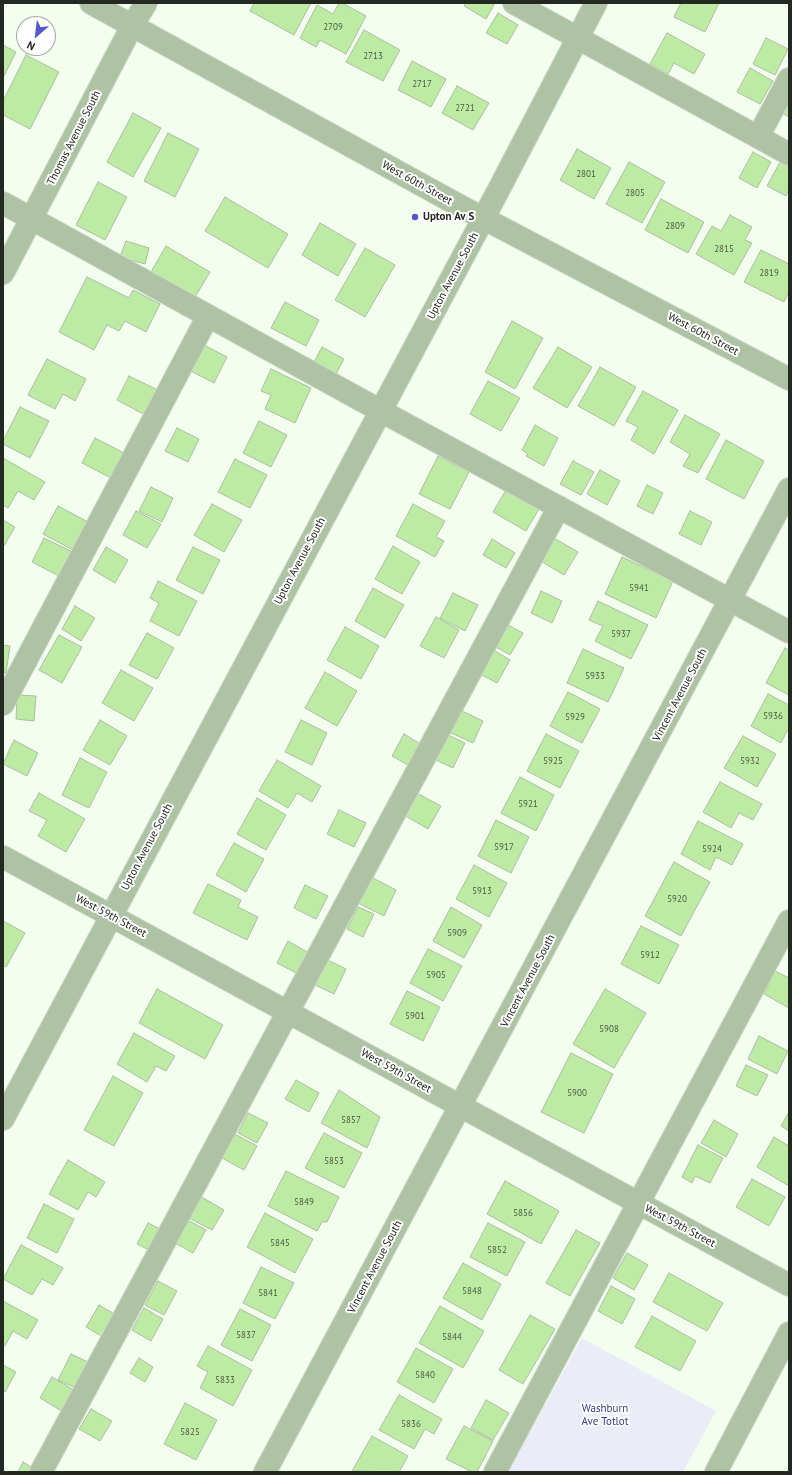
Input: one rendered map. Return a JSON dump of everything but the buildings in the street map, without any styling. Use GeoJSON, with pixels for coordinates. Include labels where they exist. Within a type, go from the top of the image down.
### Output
{"type":"FeatureCollection","features":[{"type":"Feature","properties":{"kind":"street","name":"West 60th Street"},"geometry":{"type":"LineString","coordinates":[[91,3],[453,202],[789,379]]}},
{"type":"Feature","properties":{"kind":"street","name":"Thomas Avenue South"},"geometry":{"type":"LineString","coordinates":[[3,273],[132,26],[146,3]]}},
{"type":"Feature","properties":{"kind":"street"},"geometry":{"type":"LineString","coordinates":[[514,3],[789,154]]}},
{"type":"Feature","properties":{"kind":"street","name":"Upton Avenue South"},"geometry":{"type":"LineString","coordinates":[[3,1119],[484,218],[596,3]]}},
{"type":"Feature","properties":{"kind":"street"},"geometry":{"type":"LineString","coordinates":[[758,137],[789,79]]}},
{"type":"Feature","properties":{"kind":"street"},"geometry":{"type":"LineString","coordinates":[[3,203],[380,411],[789,632]]}},
{"type":"Feature","properties":{"kind":"street"},"geometry":{"type":"LineString","coordinates":[[3,704],[208,316]]}},
{"type":"Feature","properties":{"kind":"street","name":"Vincent Avenue South"},"geometry":{"type":"LineString","coordinates":[[265,1472],[461,1107],[789,489]]}},
{"type":"Feature","properties":{"kind":"street"},"geometry":{"type":"LineString","coordinates":[[41,1472],[559,507]]}},
{"type":"Feature","properties":{"kind":"street","name":"West 59th Street"},"geometry":{"type":"LineString","coordinates":[[3,857],[789,1285]]}},
{"type":"Feature","properties":{"kind":"street"},"geometry":{"type":"LineString","coordinates":[[496,1472],[789,921]]}},
{"type":"Feature","properties":{"kind":"street"},"geometry":{"type":"LineString","coordinates":[[716,1472],[789,1333]]}},
{"type":"Feature","properties":{"kind":"green space","name":"Washburn Ave Totlot"},"geometry":{"type":"Polygon","coordinates":[[[582,1338],[716,1411],[683,1472],[508,1472],[582,1338]]]}},
{"type":"Feature","properties":{"kind":"place","name":"Upton Av S"},"geometry":{"type":"Point","coordinates":[415,217]}}]}
